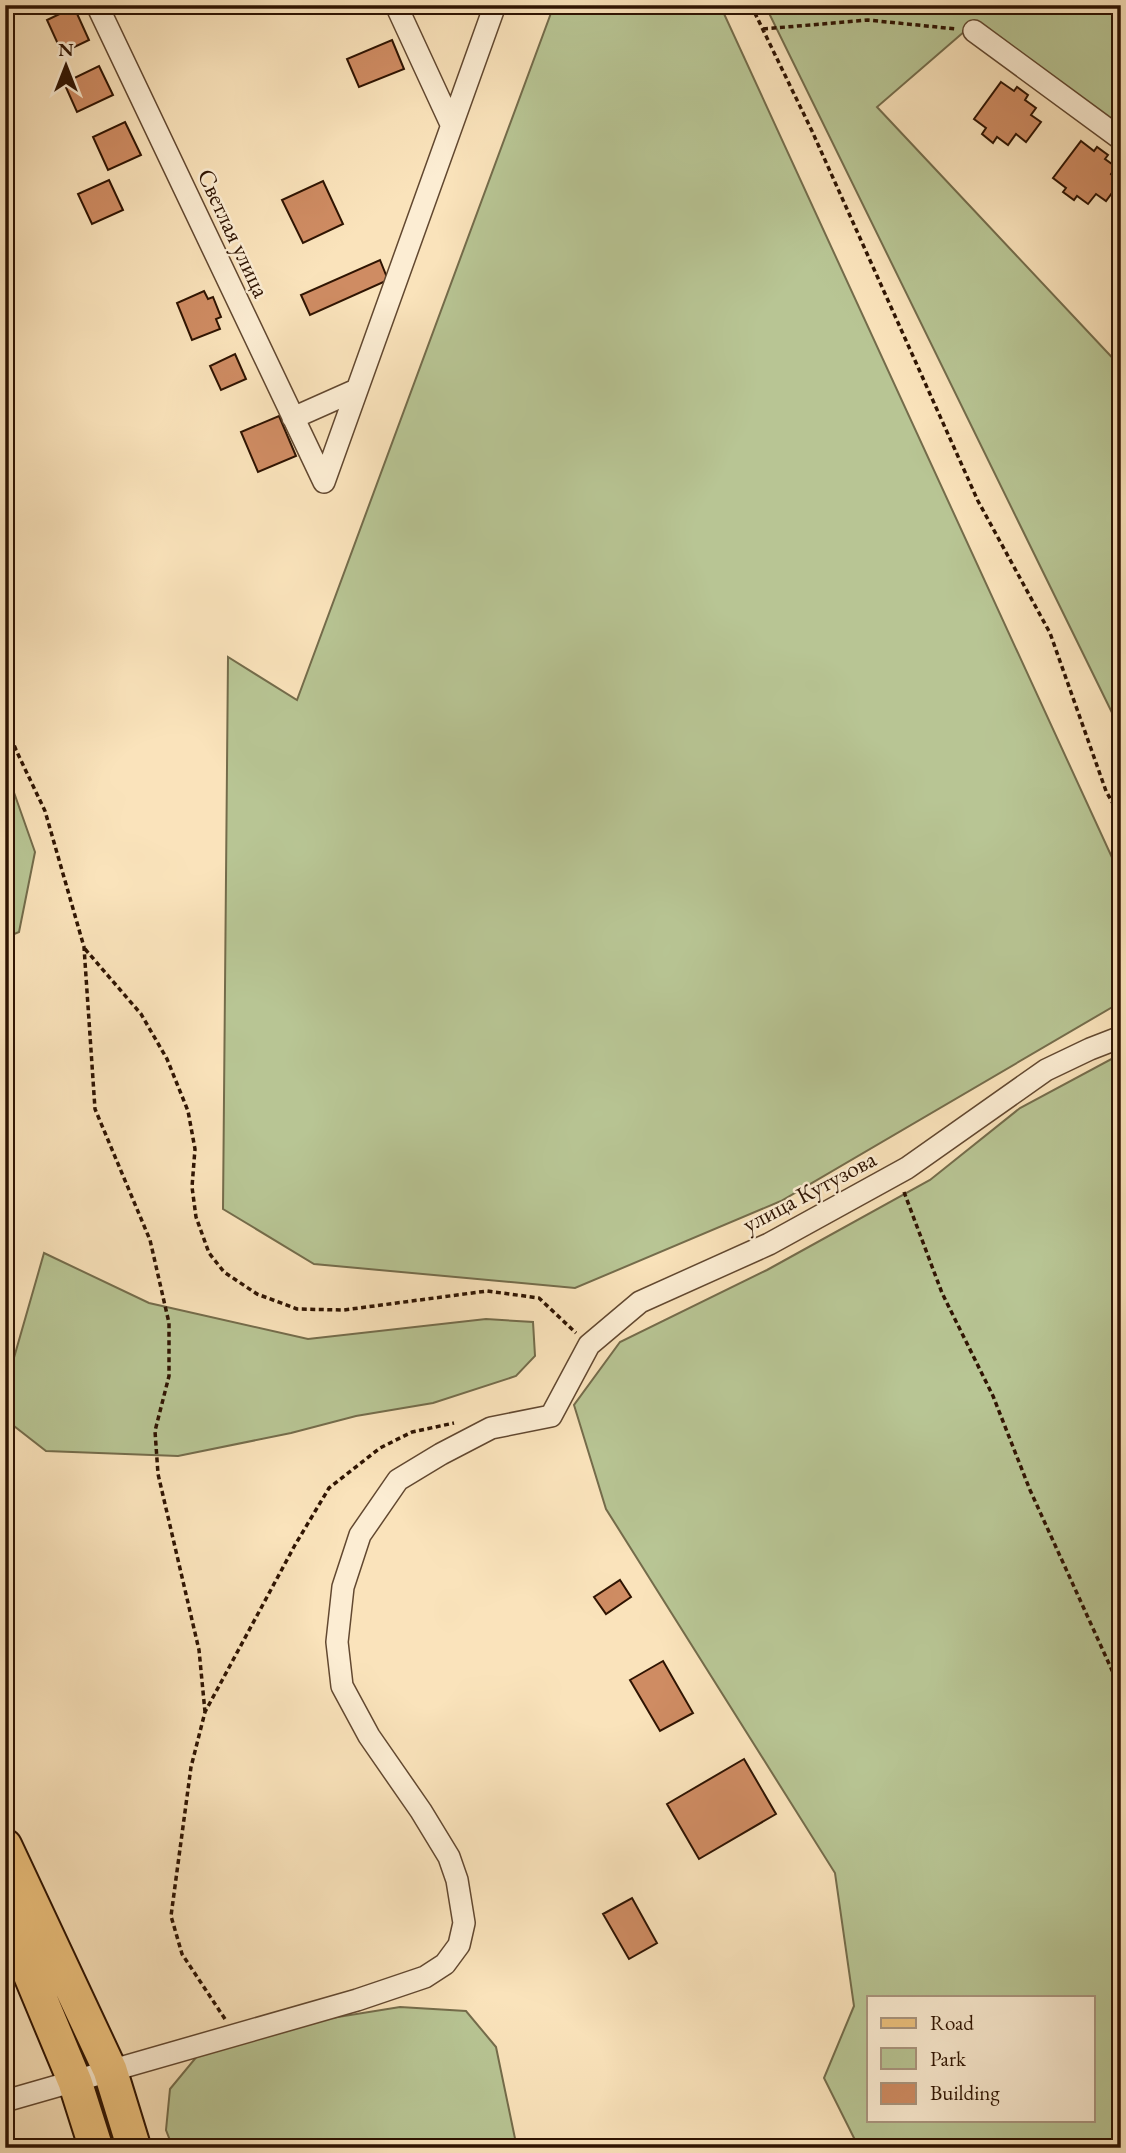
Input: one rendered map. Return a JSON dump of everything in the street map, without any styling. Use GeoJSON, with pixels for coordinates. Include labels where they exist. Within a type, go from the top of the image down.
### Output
{"type":"FeatureCollection","features":[{"type":"Feature","properties":{"kind":"main road"},"geometry":{"type":"LineString","coordinates":[[5,1846],[110,2070],[134,2148]]}},
{"type":"Feature","properties":{"kind":"main road"},"geometry":{"type":"LineString","coordinates":[[5,1914],[75,2082],[96,2148]]}},
{"type":"Feature","properties":{"kind":"street","name":"Светлая улица"},"geometry":{"type":"LineString","coordinates":[[97,5],[324,482],[356,390]]}},
{"type":"Feature","properties":{"kind":"street"},"geometry":{"type":"LineString","coordinates":[[396,5],[451,124]]}},
{"type":"Feature","properties":{"kind":"street"},"geometry":{"type":"LineString","coordinates":[[293,418],[356,390],[495,5]]}},
{"type":"Feature","properties":{"kind":"street"},"geometry":{"type":"LineString","coordinates":[[974,31],[1121,139]]}},
{"type":"Feature","properties":{"kind":"street","name":"улица Кутузова"},"geometry":{"type":"LineString","coordinates":[[236,2035],[425,1978],[445,1964],[458,1945],[464,1923],[462,1900],[449,1857],[369,1736],[342,1686],[337,1642],[343,1587],[360,1535],[398,1480],[491,1427],[551,1416],[589,1345],[640,1302],[769,1244],[892,1176],[1046,1069],[1121,1037]]}},
{"type":"Feature","properties":{"kind":"street"},"geometry":{"type":"LineString","coordinates":[[5,2101],[236,2035]]}},
{"type":"Feature","properties":{"kind":"path"},"geometry":{"type":"LineString","coordinates":[[751,5],[812,131],[978,500],[1050,633],[1106,791],[1121,818]]}},
{"type":"Feature","properties":{"kind":"path"},"geometry":{"type":"LineString","coordinates":[[763,29],[868,20],[974,31]]}},
{"type":"Feature","properties":{"kind":"path"},"geometry":{"type":"LineString","coordinates":[[5,722],[45,811],[84,947],[95,1110],[150,1240],[169,1323],[169,1376],[155,1431],[158,1474],[199,1650],[205,1712]]}},
{"type":"Feature","properties":{"kind":"path"},"geometry":{"type":"LineString","coordinates":[[84,947],[141,1014],[167,1059],[188,1111],[195,1149],[192,1187],[196,1217],[209,1253],[224,1272],[257,1294],[297,1309],[344,1310],[487,1291],[539,1297],[589,1345]]}},
{"type":"Feature","properties":{"kind":"path"},"geometry":{"type":"LineString","coordinates":[[892,1176],[906,1193],[942,1293],[993,1396],[1030,1490],[1121,1690]]}},
{"type":"Feature","properties":{"kind":"path"},"geometry":{"type":"LineString","coordinates":[[236,2035],[182,1954],[171,1916],[191,1768],[205,1712],[295,1545],[329,1488],[380,1448],[412,1432],[466,1421]]}},
{"type":"Feature","properties":{"kind":"green space"},"geometry":{"type":"Polygon","coordinates":[[[554,5],[720,5],[1121,877],[1121,1002],[781,1201],[575,1288],[314,1264],[223,1209],[228,657],[297,700],[554,5]]]}},
{"type":"Feature","properties":{"kind":"green space"},"geometry":{"type":"Polygon","coordinates":[[[765,5],[1121,5],[1121,132],[973,24],[877,107],[1121,367],[1121,731],[765,5]]]}},
{"type":"Feature","properties":{"kind":"green space"},"geometry":{"type":"Polygon","coordinates":[[[5,767],[35,852],[19,932],[5,938],[5,767]]]}},
{"type":"Feature","properties":{"kind":"green space"},"geometry":{"type":"Polygon","coordinates":[[[1117,1056],[1121,1060],[1121,2148],[859,2148],[824,2078],[854,2006],[835,1873],[606,1509],[574,1405],[620,1342],[767,1270],[930,1180],[1020,1108],[1117,1056]]]}},
{"type":"Feature","properties":{"kind":"green space"},"geometry":{"type":"Polygon","coordinates":[[[44,1253],[149,1303],[308,1339],[486,1319],[533,1322],[535,1356],[516,1376],[433,1403],[356,1416],[291,1433],[178,1456],[46,1451],[5,1419],[5,1389],[44,1253]]]}},
{"type":"Feature","properties":{"kind":"green space"},"geometry":{"type":"Polygon","coordinates":[[[400,2007],[466,2011],[496,2047],[517,2148],[173,2148],[166,2130],[170,2089],[198,2055],[251,2031],[400,2007]]]}},
{"type":"Feature","properties":{"kind":"building"},"geometry":{"type":"Polygon","coordinates":[[[74,7],[89,40],[62,53],[47,20],[74,7]]]}},
{"type":"Feature","properties":{"kind":"building"},"geometry":{"type":"Polygon","coordinates":[[[392,40],[404,69],[359,87],[347,59],[392,40]]]}},
{"type":"Feature","properties":{"kind":"building"},"geometry":{"type":"Polygon","coordinates":[[[99,66],[113,95],[77,112],[64,83],[99,66]]]}},
{"type":"Feature","properties":{"kind":"building"},"geometry":{"type":"Polygon","coordinates":[[[1001,82],[1014,91],[1017,87],[1028,95],[1025,100],[1036,108],[1031,115],[1041,122],[1026,142],[1016,134],[1008,145],[997,137],[993,143],[982,134],[986,128],[974,119],[1001,82]]]}},
{"type":"Feature","properties":{"kind":"building"},"geometry":{"type":"Polygon","coordinates":[[[125,122],[141,155],[108,170],[93,137],[125,122]]]}},
{"type":"Feature","properties":{"kind":"building"},"geometry":{"type":"Polygon","coordinates":[[[1081,141],[1094,151],[1097,147],[1108,155],[1105,159],[1116,167],[1111,174],[1120,182],[1106,201],[1096,194],[1088,204],[1077,196],[1074,200],[1063,192],[1066,188],[1053,178],[1081,141]]]}},
{"type":"Feature","properties":{"kind":"building"},"geometry":{"type":"Polygon","coordinates":[[[109,180],[123,210],[92,224],[78,194],[109,180]]]}},
{"type":"Feature","properties":{"kind":"building"},"geometry":{"type":"Polygon","coordinates":[[[323,181],[343,224],[303,243],[282,200],[323,181]]]}},
{"type":"Feature","properties":{"kind":"building"},"geometry":{"type":"Polygon","coordinates":[[[380,260],[388,280],[310,315],[301,295],[380,260]]]}},
{"type":"Feature","properties":{"kind":"building"},"geometry":{"type":"Polygon","coordinates":[[[204,291],[208,299],[213,297],[221,317],[216,319],[220,329],[192,340],[177,303],[204,291]]]}},
{"type":"Feature","properties":{"kind":"building"},"geometry":{"type":"Polygon","coordinates":[[[235,354],[246,379],[221,390],[210,366],[235,354]]]}},
{"type":"Feature","properties":{"kind":"building"},"geometry":{"type":"Polygon","coordinates":[[[279,416],[296,456],[258,472],[241,432],[279,416]]]}},
{"type":"Feature","properties":{"kind":"building"},"geometry":{"type":"Polygon","coordinates":[[[620,1580],[631,1597],[606,1614],[594,1597],[620,1580]]]}},
{"type":"Feature","properties":{"kind":"building"},"geometry":{"type":"Polygon","coordinates":[[[663,1661],[693,1713],[660,1731],[630,1680],[663,1661]]]}},
{"type":"Feature","properties":{"kind":"building"},"geometry":{"type":"Polygon","coordinates":[[[744,1759],[776,1814],[699,1859],[667,1804],[744,1759]]]}},
{"type":"Feature","properties":{"kind":"building"},"geometry":{"type":"Polygon","coordinates":[[[632,1898],[657,1943],[629,1959],[603,1914],[632,1898]]]}}]}
